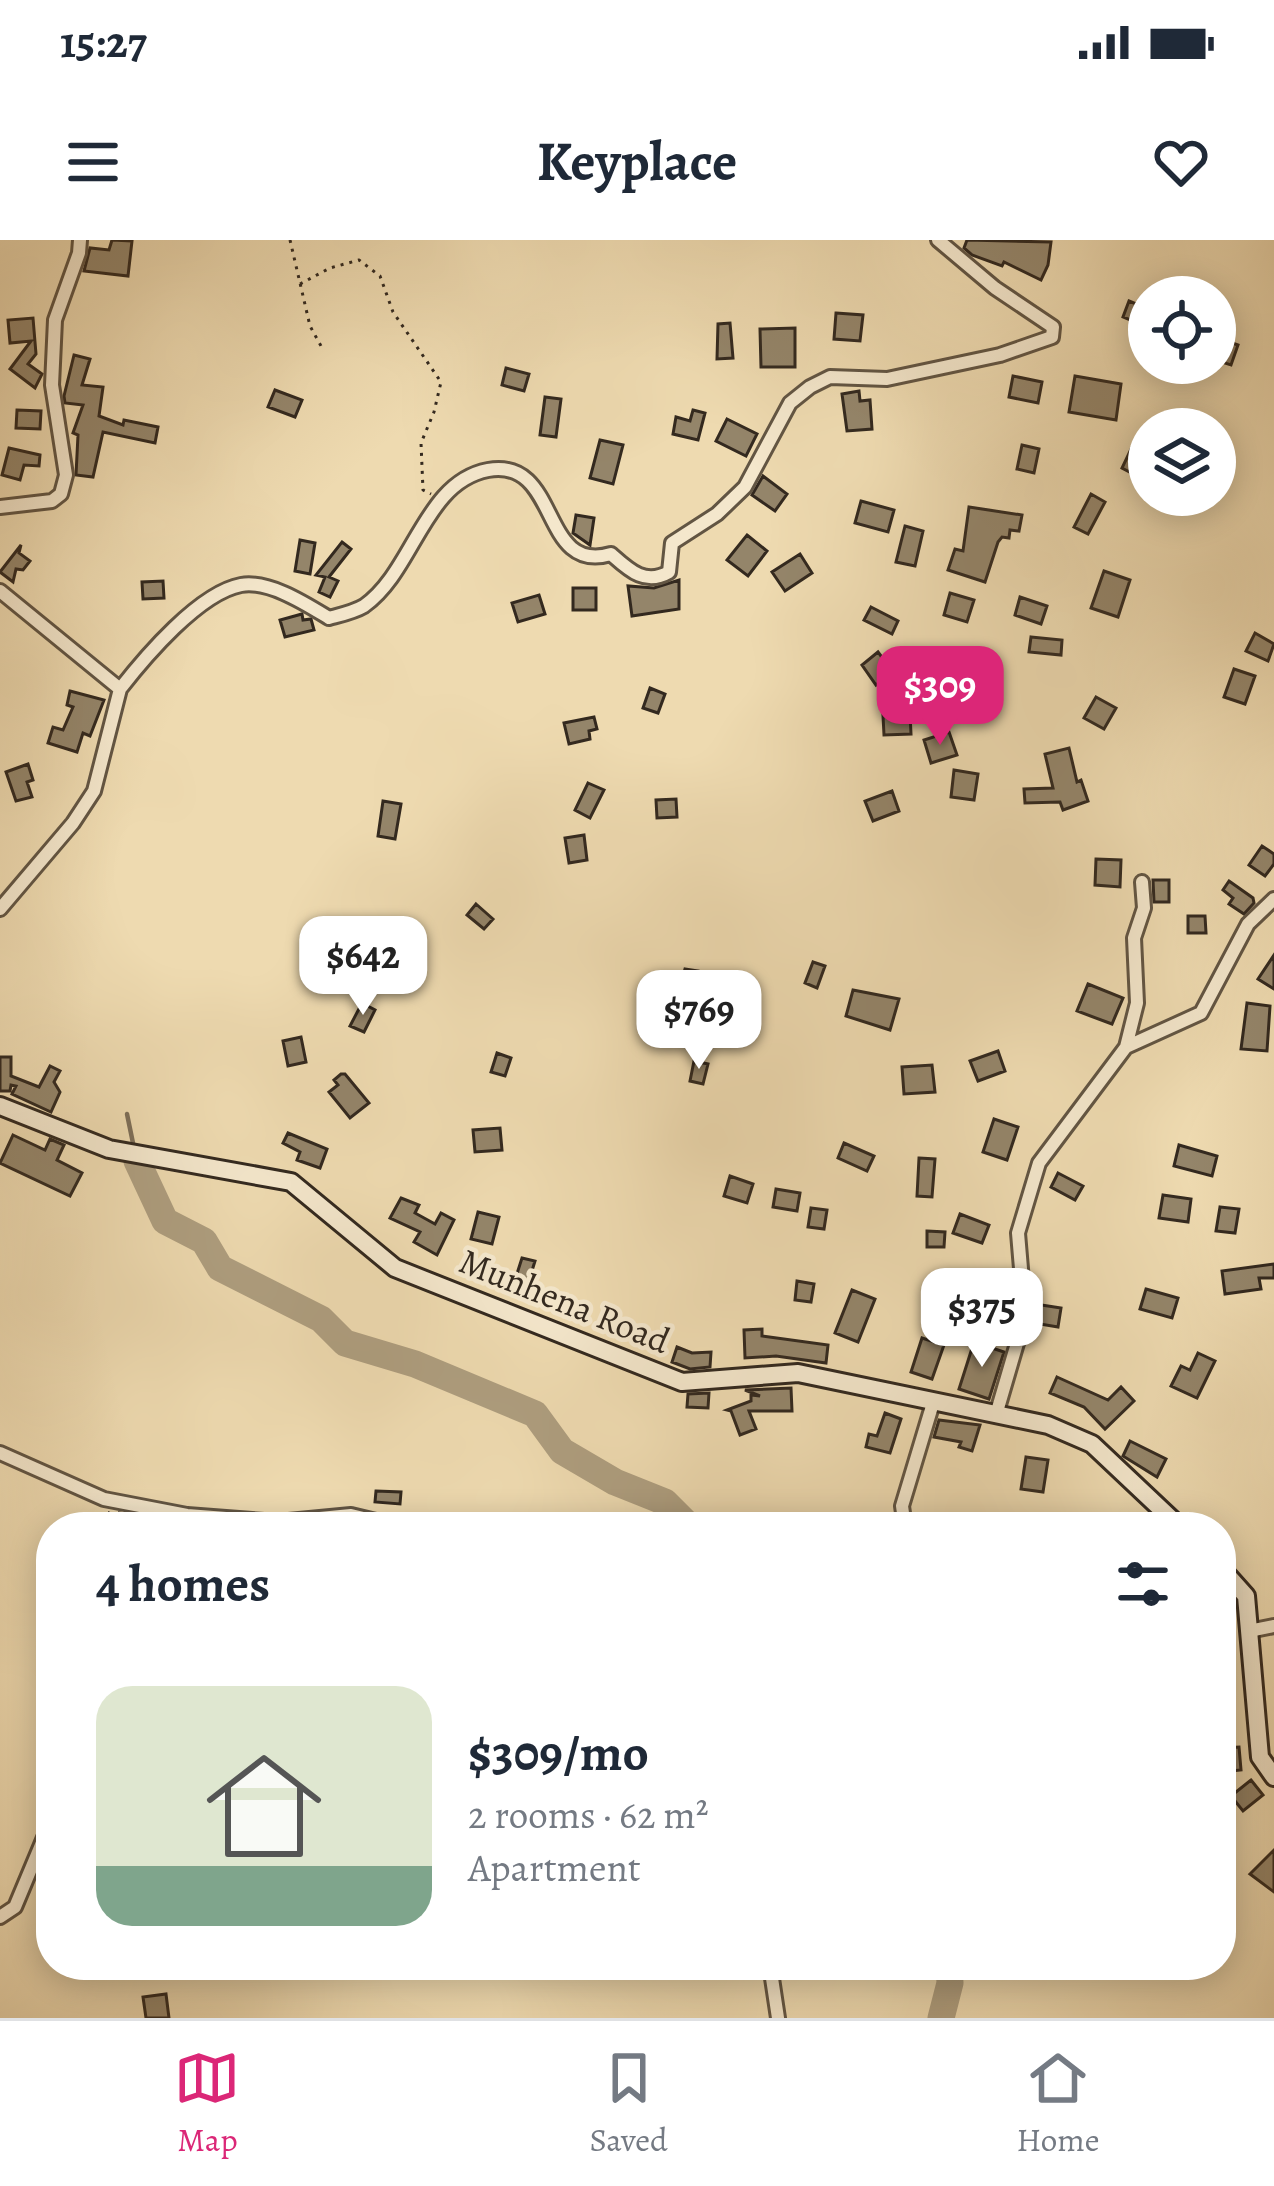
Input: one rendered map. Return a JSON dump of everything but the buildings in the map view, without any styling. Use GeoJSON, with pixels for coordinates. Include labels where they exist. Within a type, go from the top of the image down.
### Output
{"type":"FeatureCollection","features":[{"type":"Feature","properties":{"kind":"street"},"geometry":{"type":"LineString","coordinates":[[0,507],[52,501],[61,494],[66,476],[52,385],[56,320],[80,253],[80,240]]}},
{"type":"Feature","properties":{"kind":"street"},"geometry":{"type":"LineString","coordinates":[[0,909],[94,791],[120,689],[163,637],[221,594],[243,584],[296,598],[329,618],[362,608],[415,544],[443,499],[465,478],[487,470],[524,474],[541,492],[563,544],[574,553],[586,558],[610,554],[633,574],[660,577],[669,572],[672,543],[717,514],[745,487],[790,403],[809,387],[830,377],[887,379],[1000,355],[1052,337],[1053,327],[995,288],[938,240]]}},
{"type":"Feature","properties":{"kind":"street"},"geometry":{"type":"LineString","coordinates":[[0,591],[120,689]]}},
{"type":"Feature","properties":{"kind":"street"},"geometry":{"type":"LineString","coordinates":[[996,1415],[1025,1316],[1018,1233],[1039,1163],[1126,1047],[1137,1003],[1134,938],[1144,908],[1142,882]]}},
{"type":"Feature","properties":{"kind":"street"},"geometry":{"type":"LineString","coordinates":[[1126,1047],[1201,1013],[1248,924],[1274,899]]}},
{"type":"Feature","properties":{"kind":"street","name":"Munhena Road"},"geometry":{"type":"LineString","coordinates":[[0,1106],[109,1149],[291,1182],[395,1268],[682,1382],[798,1373],[1048,1425],[1092,1444],[1164,1512]]}},
{"type":"Feature","properties":{"kind":"street"},"geometry":{"type":"LineString","coordinates":[[903,1512],[933,1402]]}},
{"type":"Feature","properties":{"kind":"street"},"geometry":{"type":"LineString","coordinates":[[0,1453],[104,1499],[171,1512]]}},
{"type":"Feature","properties":{"kind":"street"},"geometry":{"type":"LineString","coordinates":[[1236,1585],[1246,1596],[1260,1756],[1274,1777]]}},
{"type":"Feature","properties":{"kind":"street"},"geometry":{"type":"LineString","coordinates":[[1249,1631],[1274,1626]]}},
{"type":"Feature","properties":{"kind":"street"},"geometry":{"type":"LineString","coordinates":[[0,1917],[15,1907],[36,1857]]}},
{"type":"Feature","properties":{"kind":"street"},"geometry":{"type":"LineString","coordinates":[[772,1980],[778,2018]]}},
{"type":"Feature","properties":{"kind":"path"},"geometry":{"type":"LineString","coordinates":[[290,240],[310,326],[321,346]]}},
{"type":"Feature","properties":{"kind":"path"},"geometry":{"type":"LineString","coordinates":[[300,284],[359,260],[380,276],[393,312],[441,382],[422,443],[423,490],[443,499]]}},
{"type":"Feature","properties":{"kind":"waterway"},"geometry":{"type":"LineString","coordinates":[[127,1114],[134,1148]]}},
{"type":"Feature","properties":{"kind":"waterway"},"geometry":{"type":"LineString","coordinates":[[137,1161],[165,1221],[204,1241],[220,1268],[321,1319],[345,1343],[415,1364],[535,1414],[562,1451],[615,1482],[665,1502],[675,1512]]}},
{"type":"Feature","properties":{"kind":"waterway"},"geometry":{"type":"LineString","coordinates":[[941,2018],[950,1980]]}}]}
